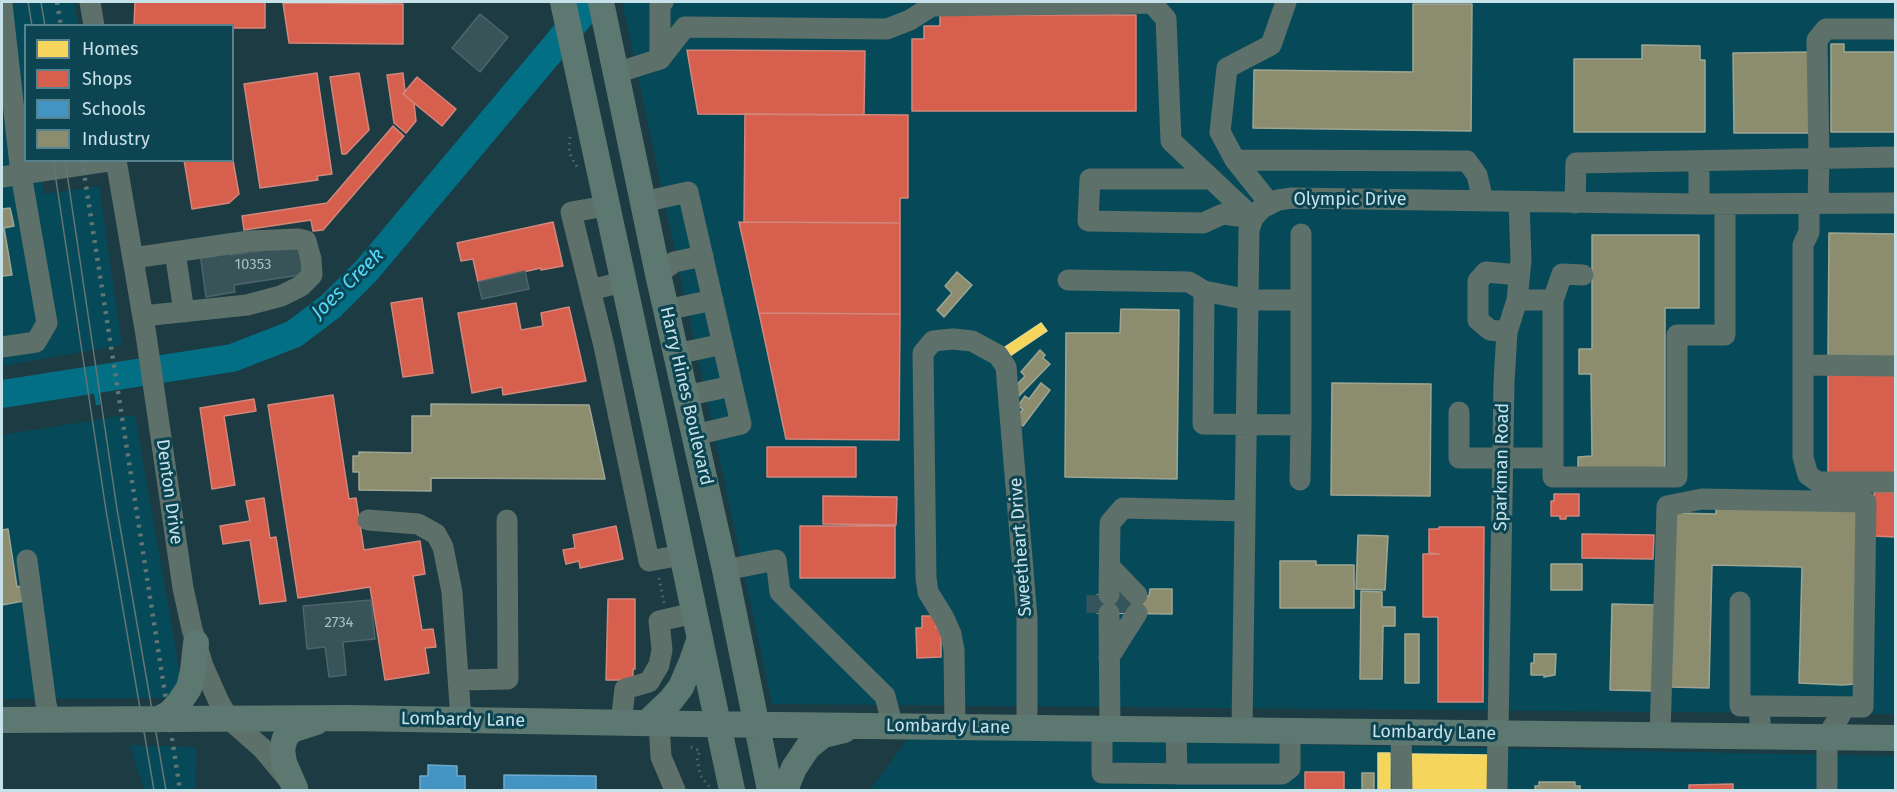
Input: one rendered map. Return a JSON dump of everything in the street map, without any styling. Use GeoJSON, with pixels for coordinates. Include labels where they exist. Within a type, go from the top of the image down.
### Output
{"type":"FeatureCollection","features":[{"type":"Feature","properties":{"kind":"main road","name":"Harry Hines Boulevard"},"geometry":{"type":"LineString","coordinates":[[563,2],[732,790]]}},
{"type":"Feature","properties":{"kind":"main road","name":"Harry Hines Boulevard"},"geometry":{"type":"LineString","coordinates":[[601,2],[658,274],[725,570],[770,790]]}},
{"type":"Feature","properties":{"kind":"main road"},"geometry":{"type":"LineString","coordinates":[[580,81],[616,73]]}},
{"type":"Feature","properties":{"kind":"main road"},"geometry":{"type":"LineString","coordinates":[[622,282],[658,274]]}},
{"type":"Feature","properties":{"kind":"main road"},"geometry":{"type":"LineString","coordinates":[[653,724],[681,687],[700,638]]}},
{"type":"Feature","properties":{"kind":"main road"},"geometry":{"type":"LineString","coordinates":[[159,719],[170,713],[189,688],[196,643]]}},
{"type":"Feature","properties":{"kind":"main road"},"geometry":{"type":"LineString","coordinates":[[296,789],[284,763],[282,749],[285,738],[291,730],[310,723],[350,718]]}},
{"type":"Feature","properties":{"kind":"main road","name":"Lombardy Lane"},"geometry":{"type":"LineString","coordinates":[[2,720],[350,718],[653,724],[1896,738]]}},
{"type":"Feature","properties":{"kind":"main road"},"geometry":{"type":"LineString","coordinates":[[786,790],[794,768],[808,747],[823,735],[861,726]]}},
{"type":"Feature","properties":{"kind":"street"},"geometry":{"type":"LineString","coordinates":[[90,2],[94,24]]}},
{"type":"Feature","properties":{"kind":"street"},"geometry":{"type":"LineString","coordinates":[[660,59],[660,3],[663,2]]}},
{"type":"Feature","properties":{"kind":"street"},"geometry":{"type":"LineString","coordinates":[[1270,204],[1235,160],[1220,132],[1227,68],[1271,45],[1286,2]]}},
{"type":"Feature","properties":{"kind":"street"},"geometry":{"type":"LineString","coordinates":[[616,73],[660,59],[685,27],[887,29],[910,20],[932,6],[1152,3],[1166,19],[1171,141],[1253,218]]}},
{"type":"Feature","properties":{"kind":"street"},"geometry":{"type":"LineString","coordinates":[[2,4],[11,175],[47,323],[36,342],[2,347]]}},
{"type":"Feature","properties":{"kind":"street"},"geometry":{"type":"LineString","coordinates":[[1896,29],[1826,29],[1817,40],[1819,158],[1809,232],[1803,245],[1803,458],[1808,475],[1818,482],[1896,482]]}},
{"type":"Feature","properties":{"kind":"street"},"geometry":{"type":"LineString","coordinates":[[1575,203],[1576,163],[1896,157]]}},
{"type":"Feature","properties":{"kind":"street"},"geometry":{"type":"LineString","coordinates":[[1235,160],[1467,161],[1477,175],[1483,201]]}},
{"type":"Feature","properties":{"kind":"street"},"geometry":{"type":"LineString","coordinates":[[1699,160],[1700,204]]}},
{"type":"Feature","properties":{"kind":"street"},"geometry":{"type":"LineString","coordinates":[[11,175],[102,162]]}},
{"type":"Feature","properties":{"kind":"street","name":"Denton Drive"},"geometry":{"type":"LineString","coordinates":[[116,162],[144,325],[183,588],[196,643],[203,666],[229,719],[262,748],[296,789]]}},
{"type":"Feature","properties":{"kind":"street"},"geometry":{"type":"LineString","coordinates":[[1212,180],[1090,179],[1088,220],[1203,223],[1223,214],[1253,218]]}},
{"type":"Feature","properties":{"kind":"street"},"geometry":{"type":"LineString","coordinates":[[643,202],[688,192],[741,424],[694,435]]}},
{"type":"Feature","properties":{"kind":"street","name":"Olympic Drive"},"geometry":{"type":"LineString","coordinates":[[1253,218],[1262,208],[1278,200],[1292,198],[1575,203],[1896,203]]}},
{"type":"Feature","properties":{"kind":"street","name":"Sparkman Road"},"geometry":{"type":"LineString","coordinates":[[1497,790],[1502,458],[1508,332],[1517,300],[1521,260],[1519,202]]}},
{"type":"Feature","properties":{"kind":"street"},"geometry":{"type":"LineString","coordinates":[[1583,275],[1562,274],[1553,300],[1553,477],[1677,477],[1677,335],[1725,335],[1725,204]]}},
{"type":"Feature","properties":{"kind":"street"},"geometry":{"type":"LineString","coordinates":[[606,206],[571,212],[604,346],[650,561],[682,555]]}},
{"type":"Feature","properties":{"kind":"street"},"geometry":{"type":"LineString","coordinates":[[1242,730],[1249,230],[1253,218]]}},
{"type":"Feature","properties":{"kind":"street"},"geometry":{"type":"LineString","coordinates":[[1300,480],[1301,234]]}},
{"type":"Feature","properties":{"kind":"street"},"geometry":{"type":"LineString","coordinates":[[133,258],[249,241],[298,239],[306,241],[311,259],[312,274],[302,286],[281,296],[247,305],[184,312],[144,325]]}},
{"type":"Feature","properties":{"kind":"street"},"geometry":{"type":"LineString","coordinates":[[175,252],[184,312]]}},
{"type":"Feature","properties":{"kind":"street"},"geometry":{"type":"LineString","coordinates":[[658,274],[674,262],[703,256]]}},
{"type":"Feature","properties":{"kind":"street"},"geometry":{"type":"LineString","coordinates":[[1508,332],[1490,330],[1478,320],[1478,281],[1486,272],[1519,275]]}},
{"type":"Feature","properties":{"kind":"street"},"geometry":{"type":"LineString","coordinates":[[1068,280],[1189,282],[1204,291],[1249,300],[1301,300]]}},
{"type":"Feature","properties":{"kind":"street"},"geometry":{"type":"LineString","coordinates":[[590,290],[622,282]]}},
{"type":"Feature","properties":{"kind":"street"},"geometry":{"type":"LineString","coordinates":[[1204,291],[1203,424],[1301,425]]}},
{"type":"Feature","properties":{"kind":"street"},"geometry":{"type":"LineString","coordinates":[[666,310],[713,300]]}},
{"type":"Feature","properties":{"kind":"street"},"geometry":{"type":"LineString","coordinates":[[1517,300],[1553,300]]}},
{"type":"Feature","properties":{"kind":"street","name":"Sweetheart Drive"},"geometry":{"type":"LineString","coordinates":[[955,727],[954,650],[951,634],[928,592],[926,578],[923,353],[933,341],[953,339],[972,341],[998,355],[1006,367],[1027,618],[1027,728]]}},
{"type":"Feature","properties":{"kind":"street"},"geometry":{"type":"LineString","coordinates":[[604,346],[635,340]]}},
{"type":"Feature","properties":{"kind":"street"},"geometry":{"type":"LineString","coordinates":[[676,354],[723,344]]}},
{"type":"Feature","properties":{"kind":"street"},"geometry":{"type":"LineString","coordinates":[[1803,365],[1896,366]]}},
{"type":"Feature","properties":{"kind":"street"},"geometry":{"type":"LineString","coordinates":[[685,396],[732,386]]}},
{"type":"Feature","properties":{"kind":"street"},"geometry":{"type":"LineString","coordinates":[[619,415],[651,408]]}},
{"type":"Feature","properties":{"kind":"street"},"geometry":{"type":"LineString","coordinates":[[1459,412],[1459,458],[1553,458]]}},
{"type":"Feature","properties":{"kind":"street"},"geometry":{"type":"LineString","coordinates":[[631,470],[663,463]]}},
{"type":"Feature","properties":{"kind":"street"},"geometry":{"type":"LineString","coordinates":[[1660,735],[1667,506],[1702,499],[1866,502],[1863,706],[1740,706],[1740,602]]}},
{"type":"Feature","properties":{"kind":"street"},"geometry":{"type":"LineString","coordinates":[[1245,511],[1123,508],[1110,522],[1110,567],[1117,604],[1109,657],[1102,773],[1282,774],[1290,768],[1290,731]]}},
{"type":"Feature","properties":{"kind":"street"},"geometry":{"type":"LineString","coordinates":[[641,518],[672,511]]}},
{"type":"Feature","properties":{"kind":"street"},"geometry":{"type":"LineString","coordinates":[[368,520],[418,524],[436,534],[443,547],[452,592],[461,720]]}},
{"type":"Feature","properties":{"kind":"street"},"geometry":{"type":"LineString","coordinates":[[459,680],[508,679],[507,520]]}},
{"type":"Feature","properties":{"kind":"street"},"geometry":{"type":"LineString","coordinates":[[27,560],[50,720]]}},
{"type":"Feature","properties":{"kind":"street"},"geometry":{"type":"LineString","coordinates":[[725,570],[776,560],[780,592],[885,696],[893,727]]}},
{"type":"Feature","properties":{"kind":"street"},"geometry":{"type":"LineString","coordinates":[[621,723],[625,689],[649,681],[659,665],[662,650],[658,621],[694,613]]}},
{"type":"Feature","properties":{"kind":"street"},"geometry":{"type":"LineString","coordinates":[[1759,706],[1761,736]]}},
{"type":"Feature","properties":{"kind":"street"},"geometry":{"type":"LineString","coordinates":[[1827,790],[1827,737],[1845,706]]}},
{"type":"Feature","properties":{"kind":"street"},"geometry":{"type":"LineString","coordinates":[[653,724],[661,757],[675,790]]}},
{"type":"Feature","properties":{"kind":"street"},"geometry":{"type":"LineString","coordinates":[[1176,730],[1177,774]]}},
{"type":"Feature","properties":{"kind":"street"},"geometry":{"type":"LineString","coordinates":[[1401,732],[1402,790]]}},
{"type":"Feature","properties":{"kind":"path"},"geometry":{"type":"LineString","coordinates":[[691,747],[700,751],[697,758],[700,775],[712,790]]}},
{"type":"Feature","properties":{"kind":"shaded area"},"geometry":{"type":"Polygon","coordinates":[[[2,2],[74,2],[78,24],[24,24],[24,162],[39,162],[44,194],[99,186],[122,345],[2,366],[2,2]]]}},
{"type":"Feature","properties":{"kind":"shaded area"},"geometry":{"type":"Polygon","coordinates":[[[622,2],[1895,2],[1895,714],[772,704],[622,2]]]}},
{"type":"Feature","properties":{"kind":"shaded area"},"geometry":{"type":"Polygon","coordinates":[[[121,416],[135,416],[180,674],[176,690],[171,698],[2,699],[2,435],[121,416]]]}},
{"type":"Feature","properties":{"kind":"shaded area"},"geometry":{"type":"Polygon","coordinates":[[[909,737],[1896,756],[1895,790],[870,790],[909,737]]]}},
{"type":"Feature","properties":{"kind":"shaded area"},"geometry":{"type":"Polygon","coordinates":[[[130,745],[196,747],[195,790],[144,790],[130,745]]]}},
{"type":"Feature","properties":{"kind":"building: Homes"},"geometry":{"type":"Polygon","coordinates":[[[1041,323],[1047,331],[1010,356],[1005,347],[1041,323]]]}},
{"type":"Feature","properties":{"kind":"building: Homes"},"geometry":{"type":"Polygon","coordinates":[[[1378,753],[1390,753],[1390,790],[1378,790],[1378,753]]]}},
{"type":"Feature","properties":{"kind":"building: Homes"},"geometry":{"type":"Polygon","coordinates":[[[1408,754],[1488,755],[1488,790],[1408,790],[1408,754]]]}},
{"type":"Feature","properties":{"kind":"building: Shops"},"geometry":{"type":"Polygon","coordinates":[[[135,2],[265,2],[265,28],[234,28],[234,24],[134,24],[135,2]]]}},
{"type":"Feature","properties":{"kind":"building: Shops"},"geometry":{"type":"Polygon","coordinates":[[[283,3],[403,4],[403,44],[289,43],[283,3]]]}},
{"type":"Feature","properties":{"kind":"building: Shops"},"geometry":{"type":"Polygon","coordinates":[[[940,15],[1136,15],[1136,111],[912,111],[912,39],[924,39],[924,26],[940,26],[940,15]]]}},
{"type":"Feature","properties":{"kind":"building: Shops"},"geometry":{"type":"Polygon","coordinates":[[[687,50],[865,51],[864,115],[698,114],[687,50]]]}},
{"type":"Feature","properties":{"kind":"building: Shops"},"geometry":{"type":"Polygon","coordinates":[[[317,73],[332,174],[317,176],[318,180],[260,188],[244,84],[317,73]]]}},
{"type":"Feature","properties":{"kind":"building: Shops"},"geometry":{"type":"Polygon","coordinates":[[[359,73],[369,130],[346,154],[342,154],[330,77],[359,73]]]}},
{"type":"Feature","properties":{"kind":"building: Shops"},"geometry":{"type":"Polygon","coordinates":[[[403,73],[405,91],[403,94],[414,103],[416,121],[406,133],[394,123],[387,75],[403,73]]]}},
{"type":"Feature","properties":{"kind":"building: Shops"},"geometry":{"type":"Polygon","coordinates":[[[417,77],[456,109],[442,126],[403,94],[417,77]]]}},
{"type":"Feature","properties":{"kind":"building: Shops"},"geometry":{"type":"Polygon","coordinates":[[[745,114],[908,115],[908,198],[900,198],[900,223],[744,222],[745,114]]]}},
{"type":"Feature","properties":{"kind":"building: Shops"},"geometry":{"type":"Polygon","coordinates":[[[393,126],[404,136],[323,230],[313,231],[311,220],[244,230],[242,216],[327,203],[393,126]]]}},
{"type":"Feature","properties":{"kind":"building: Shops"},"geometry":{"type":"Polygon","coordinates":[[[184,162],[233,162],[239,194],[229,203],[192,209],[184,162]]]}},
{"type":"Feature","properties":{"kind":"building: Shops"},"geometry":{"type":"Polygon","coordinates":[[[553,222],[563,266],[541,270],[541,268],[478,282],[473,259],[461,261],[457,243],[553,222]]]}},
{"type":"Feature","properties":{"kind":"building: Shops"},"geometry":{"type":"Polygon","coordinates":[[[739,222],[900,223],[900,314],[759,313],[739,222]]]}},
{"type":"Feature","properties":{"kind":"building: Shops"},"geometry":{"type":"Polygon","coordinates":[[[422,298],[433,373],[403,377],[391,303],[422,298]]]}},
{"type":"Feature","properties":{"kind":"building: Shops"},"geometry":{"type":"Polygon","coordinates":[[[516,303],[521,330],[543,326],[541,313],[569,307],[586,381],[503,395],[502,387],[472,393],[458,313],[516,303]]]}},
{"type":"Feature","properties":{"kind":"building: Shops"},"geometry":{"type":"Polygon","coordinates":[[[759,313],[900,314],[899,440],[786,439],[759,313]]]}},
{"type":"Feature","properties":{"kind":"building: Shops"},"geometry":{"type":"Polygon","coordinates":[[[1828,374],[1896,374],[1896,475],[1828,476],[1828,374]]]}},
{"type":"Feature","properties":{"kind":"building: Shops"},"geometry":{"type":"Polygon","coordinates":[[[333,395],[349,499],[356,498],[364,550],[420,541],[425,574],[413,576],[422,630],[433,629],[436,647],[425,648],[429,673],[385,680],[370,587],[298,598],[268,405],[333,395]]]}},
{"type":"Feature","properties":{"kind":"building: Shops"},"geometry":{"type":"Polygon","coordinates":[[[254,399],[256,411],[224,416],[235,485],[212,489],[200,408],[254,399]]]}},
{"type":"Feature","properties":{"kind":"building: Shops"},"geometry":{"type":"Polygon","coordinates":[[[767,447],[856,447],[856,477],[767,477],[767,447]]]}},
{"type":"Feature","properties":{"kind":"building: Shops"},"geometry":{"type":"Polygon","coordinates":[[[1874,492],[1896,492],[1896,537],[1873,536],[1874,492]]]}},
{"type":"Feature","properties":{"kind":"building: Shops"},"geometry":{"type":"Polygon","coordinates":[[[1554,494],[1579,494],[1579,516],[1566,516],[1566,519],[1560,519],[1560,516],[1551,516],[1551,501],[1554,501],[1554,494]]]}},
{"type":"Feature","properties":{"kind":"building: Shops"},"geometry":{"type":"Polygon","coordinates":[[[823,496],[897,497],[896,525],[823,524],[823,496]]]}},
{"type":"Feature","properties":{"kind":"building: Shops"},"geometry":{"type":"Polygon","coordinates":[[[264,498],[270,538],[276,537],[286,601],[260,604],[250,540],[223,544],[220,526],[250,521],[246,501],[264,498]]]}},
{"type":"Feature","properties":{"kind":"building: Shops"},"geometry":{"type":"Polygon","coordinates":[[[616,526],[623,559],[580,568],[579,561],[566,564],[563,550],[575,548],[573,535],[616,526]]]}},
{"type":"Feature","properties":{"kind":"building: Shops"},"geometry":{"type":"Polygon","coordinates":[[[800,526],[895,526],[895,578],[800,578],[800,526]]]}},
{"type":"Feature","properties":{"kind":"building: Shops"},"geometry":{"type":"Polygon","coordinates":[[[1439,527],[1484,527],[1483,702],[1438,702],[1438,617],[1423,617],[1423,554],[1439,554],[1429,553],[1429,529],[1439,529],[1439,527]]]}},
{"type":"Feature","properties":{"kind":"building: Shops"},"geometry":{"type":"Polygon","coordinates":[[[1582,534],[1654,535],[1653,559],[1582,558],[1582,534]]]}},
{"type":"Feature","properties":{"kind":"building: Shops"},"geometry":{"type":"Polygon","coordinates":[[[608,599],[635,599],[633,680],[606,680],[608,599]]]}},
{"type":"Feature","properties":{"kind":"building: Shops"},"geometry":{"type":"Polygon","coordinates":[[[922,616],[936,616],[936,628],[941,628],[941,657],[917,658],[916,628],[922,628],[922,616]]]}},
{"type":"Feature","properties":{"kind":"building: Shops"},"geometry":{"type":"Polygon","coordinates":[[[1305,772],[1344,772],[1344,790],[1305,790],[1305,772]]]}},
{"type":"Feature","properties":{"kind":"building: Shops"},"geometry":{"type":"Polygon","coordinates":[[[1733,784],[1733,790],[1689,790],[1689,785],[1733,784]]]}},
{"type":"Feature","properties":{"kind":"building: Schools"},"geometry":{"type":"Polygon","coordinates":[[[428,765],[457,766],[457,776],[465,776],[465,790],[420,790],[420,776],[428,776],[428,765]]]}},
{"type":"Feature","properties":{"kind":"building: Schools"},"geometry":{"type":"Polygon","coordinates":[[[504,775],[596,776],[596,790],[504,790],[504,775]]]}},
{"type":"Feature","properties":{"kind":"building: Industry"},"geometry":{"type":"Polygon","coordinates":[[[1413,4],[1472,4],[1471,131],[1253,128],[1254,70],[1413,72],[1413,4]]]}},
{"type":"Feature","properties":{"kind":"building: Industry"},"geometry":{"type":"Polygon","coordinates":[[[1831,44],[1844,44],[1844,52],[1896,52],[1896,132],[1831,132],[1831,44]]]}},
{"type":"Feature","properties":{"kind":"building: Industry"},"geometry":{"type":"Polygon","coordinates":[[[1642,45],[1700,46],[1700,60],[1705,60],[1705,132],[1574,132],[1574,59],[1642,59],[1642,45]]]}},
{"type":"Feature","properties":{"kind":"building: Industry"},"geometry":{"type":"Polygon","coordinates":[[[1811,52],[1812,133],[1734,133],[1733,53],[1811,52]]]}},
{"type":"Feature","properties":{"kind":"building: Industry"},"geometry":{"type":"Polygon","coordinates":[[[10,208],[14,226],[4,228],[12,275],[2,276],[2,209],[10,208]]]}},
{"type":"Feature","properties":{"kind":"building: Industry"},"geometry":{"type":"Polygon","coordinates":[[[1829,233],[1896,234],[1896,357],[1828,356],[1829,233]]]}},
{"type":"Feature","properties":{"kind":"building: Industry"},"geometry":{"type":"Polygon","coordinates":[[[1592,235],[1699,235],[1699,308],[1665,308],[1665,467],[1578,471],[1578,457],[1592,456],[1591,374],[1579,374],[1579,349],[1592,349],[1592,235]]]}},
{"type":"Feature","properties":{"kind":"building: Industry"},"geometry":{"type":"Polygon","coordinates":[[[957,272],[972,285],[944,317],[937,310],[952,293],[945,286],[957,272]]]}},
{"type":"Feature","properties":{"kind":"building: Industry"},"geometry":{"type":"Polygon","coordinates":[[[1121,309],[1179,310],[1177,479],[1065,477],[1066,333],[1120,333],[1121,309]]]}},
{"type":"Feature","properties":{"kind":"building: Industry"},"geometry":{"type":"Polygon","coordinates":[[[1040,350],[1045,355],[1043,358],[1050,364],[1019,396],[1012,390],[1025,376],[1021,372],[1040,350]]]}},
{"type":"Feature","properties":{"kind":"building: Industry"},"geometry":{"type":"Polygon","coordinates":[[[1041,383],[1050,390],[1023,426],[1015,420],[1023,409],[1018,406],[1025,396],[1029,399],[1041,383]]]}},
{"type":"Feature","properties":{"kind":"building: Industry"},"geometry":{"type":"Polygon","coordinates":[[[1332,383],[1431,384],[1430,496],[1331,495],[1332,383]]]}},
{"type":"Feature","properties":{"kind":"building: Industry"},"geometry":{"type":"Polygon","coordinates":[[[431,404],[589,405],[605,479],[431,478],[431,491],[359,490],[359,472],[353,472],[353,456],[359,456],[359,452],[412,453],[412,416],[431,416],[431,404]]]}},
{"type":"Feature","properties":{"kind":"building: Industry"},"geometry":{"type":"Polygon","coordinates":[[[1716,508],[1860,511],[1856,684],[1799,683],[1802,567],[1712,565],[1709,688],[1671,687],[1676,513],[1716,514],[1716,508]]]}},
{"type":"Feature","properties":{"kind":"building: Industry"},"geometry":{"type":"Polygon","coordinates":[[[8,529],[17,587],[21,586],[23,601],[2,605],[2,530],[8,529]]]}},
{"type":"Feature","properties":{"kind":"building: Industry"},"geometry":{"type":"Polygon","coordinates":[[[1358,535],[1388,536],[1385,590],[1356,589],[1358,535]]]}},
{"type":"Feature","properties":{"kind":"building: Industry"},"geometry":{"type":"Polygon","coordinates":[[[1280,561],[1316,561],[1316,565],[1354,565],[1354,608],[1280,608],[1280,561]]]}},
{"type":"Feature","properties":{"kind":"building: Industry"},"geometry":{"type":"Polygon","coordinates":[[[1551,564],[1582,564],[1582,590],[1551,590],[1551,564]]]}},
{"type":"Feature","properties":{"kind":"building: Industry"},"geometry":{"type":"Polygon","coordinates":[[[1150,589],[1172,589],[1172,614],[1097,613],[1097,595],[1149,596],[1150,589]]]}},
{"type":"Feature","properties":{"kind":"building: Industry"},"geometry":{"type":"Polygon","coordinates":[[[1361,591],[1382,592],[1382,607],[1395,607],[1395,626],[1383,626],[1382,679],[1360,679],[1361,591]]]}},
{"type":"Feature","properties":{"kind":"building: Industry"},"geometry":{"type":"Polygon","coordinates":[[[1612,604],[1656,605],[1655,691],[1610,690],[1612,604]]]}},
{"type":"Feature","properties":{"kind":"building: Industry"},"geometry":{"type":"Polygon","coordinates":[[[1405,634],[1419,634],[1419,683],[1405,683],[1405,634]]]}},
{"type":"Feature","properties":{"kind":"building: Industry"},"geometry":{"type":"Polygon","coordinates":[[[1534,654],[1556,654],[1555,675],[1544,677],[1544,675],[1531,675],[1534,654]]]}},
{"type":"Feature","properties":{"kind":"building: Industry"},"geometry":{"type":"Polygon","coordinates":[[[1362,773],[1374,773],[1374,790],[1362,790],[1362,773]]]}},
{"type":"Feature","properties":{"kind":"building: Industry"},"geometry":{"type":"Polygon","coordinates":[[[1539,782],[1575,782],[1575,786],[1580,786],[1580,790],[1535,790],[1539,782]]]}},
{"type":"Feature","properties":{"kind":"building: Other"},"geometry":{"type":"Polygon","coordinates":[[[480,14],[508,37],[480,72],[452,48],[480,14]]]}},
{"type":"Feature","properties":{"kind":"building: Other"},"geometry":{"type":"Polygon","coordinates":[[[302,245],[307,274],[234,285],[235,292],[206,297],[200,253],[229,248],[230,255],[302,245]]]}},
{"type":"Feature","properties":{"kind":"building: Other"},"geometry":{"type":"Polygon","coordinates":[[[525,271],[529,289],[482,299],[478,282],[525,271]]]}},
{"type":"Feature","properties":{"kind":"building: Other"},"geometry":{"type":"Polygon","coordinates":[[[371,600],[375,639],[343,642],[346,675],[329,677],[325,647],[307,649],[303,606],[371,600]]]}},
{"type":"Feature","properties":{"kind":"waterway","name":"Joes Creek"},"geometry":{"type":"LineString","coordinates":[[2,394],[232,358],[294,334],[331,306],[367,270],[592,2]]}},
{"type":"Feature","properties":{"kind":"waterway"},"geometry":{"type":"LineString","coordinates":[[94,380],[98,403]]}},
{"type":"Feature","properties":{"kind":"tunnel"},"geometry":{"type":"LineString","coordinates":[[1097,595],[1097,613]]}},
{"type":"Feature","properties":{"kind":"tunnel"},"geometry":{"type":"LineString","coordinates":[[1123,595],[1123,613]]}},
{"type":"Feature","properties":{"kind":"tram line"},"geometry":{"type":"LineString","coordinates":[[28,2],[32,24]]}},
{"type":"Feature","properties":{"kind":"tram line"},"geometry":{"type":"LineString","coordinates":[[41,2],[45,24]]}},
{"type":"Feature","properties":{"kind":"tram line"},"geometry":{"type":"LineString","coordinates":[[53,162],[106,510],[154,790]]}},
{"type":"Feature","properties":{"kind":"tram line"},"geometry":{"type":"LineString","coordinates":[[65,162],[117,509],[166,790]]}},
{"type":"Feature","properties":{"kind":"railway"},"geometry":{"type":"LineString","coordinates":[[57,2],[61,24]]}},
{"type":"Feature","properties":{"kind":"railway"},"geometry":{"type":"LineString","coordinates":[[82,162],[180,790]]}}]}
